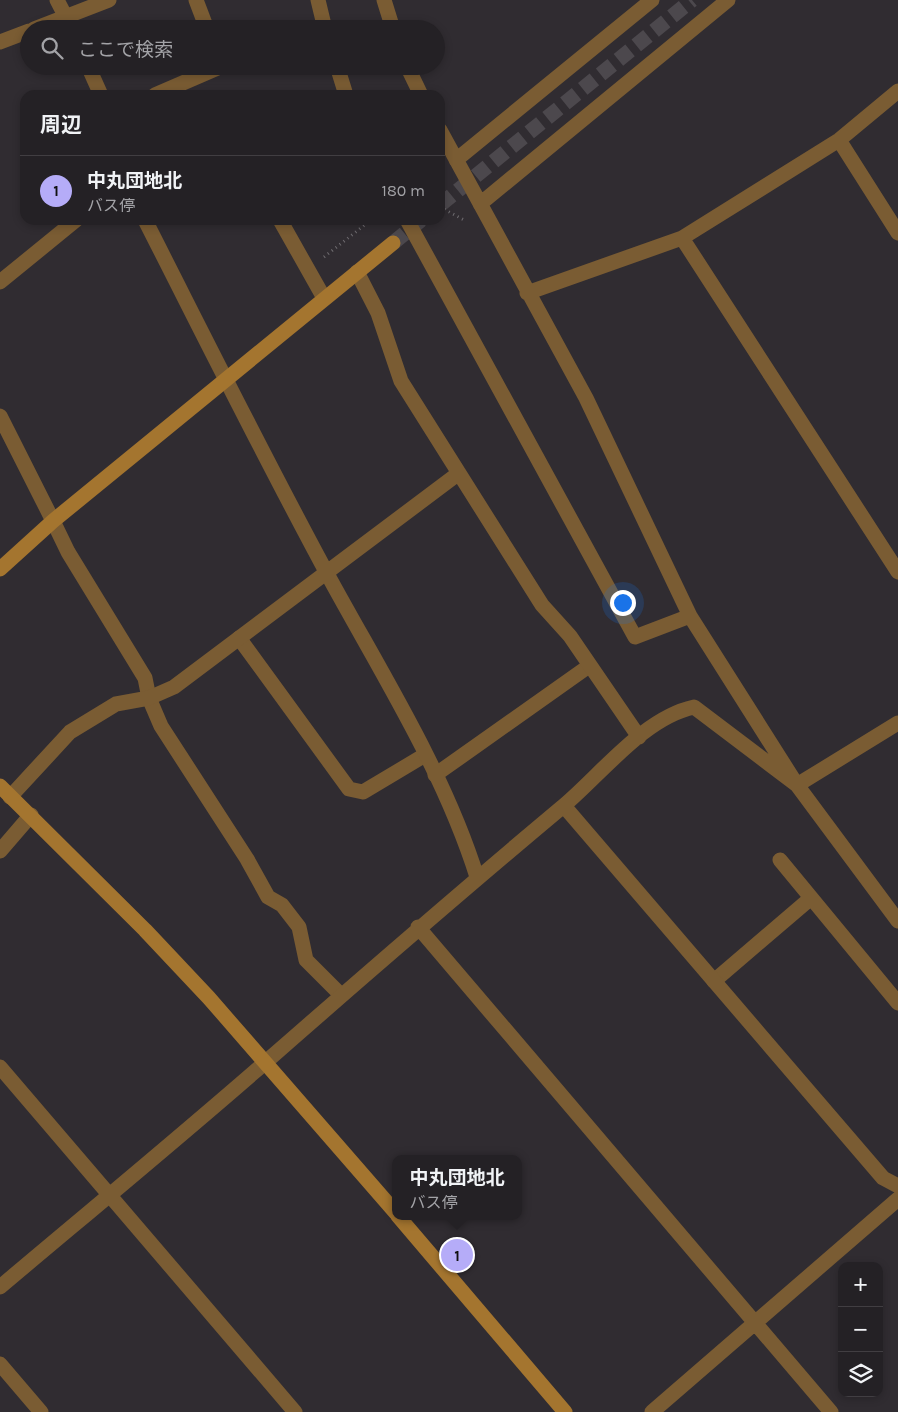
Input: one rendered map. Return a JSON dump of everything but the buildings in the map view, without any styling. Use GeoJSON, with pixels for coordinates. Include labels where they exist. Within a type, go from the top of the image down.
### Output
{"type":"FeatureCollection","features":[{"type":"Feature","properties":{"kind":"street"},"geometry":{"type":"LineString","coordinates":[[57,0],[67,20]]}},
{"type":"Feature","properties":{"kind":"street"},"geometry":{"type":"LineString","coordinates":[[74,20],[109,0]]}},
{"type":"Feature","properties":{"kind":"street"},"geometry":{"type":"LineString","coordinates":[[196,0],[204,20]]}},
{"type":"Feature","properties":{"kind":"street"},"geometry":{"type":"LineString","coordinates":[[318,0],[323,20]]}},
{"type":"Feature","properties":{"kind":"street"},"geometry":{"type":"LineString","coordinates":[[384,0],[390,20]]}},
{"type":"Feature","properties":{"kind":"street"},"geometry":{"type":"LineString","coordinates":[[456,160],[652,0]]}},
{"type":"Feature","properties":{"kind":"street"},"geometry":{"type":"LineString","coordinates":[[480,204],[728,0]]}},
{"type":"Feature","properties":{"kind":"street"},"geometry":{"type":"LineString","coordinates":[[0,42],[20,34]]}},
{"type":"Feature","properties":{"kind":"street"},"geometry":{"type":"LineString","coordinates":[[92,75],[99,90]]}},
{"type":"Feature","properties":{"kind":"street"},"geometry":{"type":"LineString","coordinates":[[167,90],[201,75]]}},
{"type":"Feature","properties":{"kind":"street"},"geometry":{"type":"LineString","coordinates":[[340,75],[344,90]]}},
{"type":"Feature","properties":{"kind":"street"},"geometry":{"type":"LineString","coordinates":[[411,75],[419,90]]}},
{"type":"Feature","properties":{"kind":"street"},"geometry":{"type":"LineString","coordinates":[[527,293],[682,238],[838,140],[898,91]]}},
{"type":"Feature","properties":{"kind":"street"},"geometry":{"type":"LineString","coordinates":[[445,139],[527,293],[586,398],[690,616],[797,786],[898,921]]}},
{"type":"Feature","properties":{"kind":"street"},"geometry":{"type":"LineString","coordinates":[[838,140],[898,232]]}},
{"type":"Feature","properties":{"kind":"street"},"geometry":{"type":"LineString","coordinates":[[0,282],[70,225]]}},
{"type":"Feature","properties":{"kind":"street"},"geometry":{"type":"LineString","coordinates":[[148,225],[225,379],[326,572],[436,775],[463,834],[477,877]]}},
{"type":"Feature","properties":{"kind":"street"},"geometry":{"type":"LineString","coordinates":[[283,225],[324,298]]}},
{"type":"Feature","properties":{"kind":"street"},"geometry":{"type":"LineString","coordinates":[[411,225],[635,637],[690,616]]}},
{"type":"Feature","properties":{"kind":"street"},"geometry":{"type":"LineString","coordinates":[[682,238],[898,572]]}},
{"type":"Feature","properties":{"kind":"street"},"geometry":{"type":"LineString","coordinates":[[0,569],[53,521],[393,243]]}},
{"type":"Feature","properties":{"kind":"street"},"geometry":{"type":"LineString","coordinates":[[357,272],[378,313],[401,381],[542,606],[570,636],[639,737]]}},
{"type":"Feature","properties":{"kind":"street"},"geometry":{"type":"LineString","coordinates":[[0,416],[68,552],[144,678],[149,698],[161,726],[247,858],[268,897],[282,905],[300,927],[306,960],[341,996]]}},
{"type":"Feature","properties":{"kind":"street"},"geometry":{"type":"LineString","coordinates":[[392,1208],[266,1062],[144,930],[31,815],[5,792],[70,732],[116,704],[149,698],[174,687],[458,473]]}},
{"type":"Feature","properties":{"kind":"street"},"geometry":{"type":"LineString","coordinates":[[239,638],[349,789],[363,792],[425,754]]}},
{"type":"Feature","properties":{"kind":"street"},"geometry":{"type":"LineString","coordinates":[[436,775],[589,666]]}},
{"type":"Feature","properties":{"kind":"street"},"geometry":{"type":"LineString","coordinates":[[0,1287],[266,1062],[418,927],[564,806],[639,737],[677,711],[694,707],[797,786]]}},
{"type":"Feature","properties":{"kind":"street"},"geometry":{"type":"LineString","coordinates":[[797,786],[898,724]]}},
{"type":"Feature","properties":{"kind":"street"},"geometry":{"type":"LineString","coordinates":[[564,806],[883,1178],[898,1186]]}},
{"type":"Feature","properties":{"kind":"street"},"geometry":{"type":"LineString","coordinates":[[0,851],[31,815]]}},
{"type":"Feature","properties":{"kind":"street"},"geometry":{"type":"LineString","coordinates":[[780,860],[898,1004]]}},
{"type":"Feature","properties":{"kind":"street"},"geometry":{"type":"LineString","coordinates":[[714,981],[811,898]]}},
{"type":"Feature","properties":{"kind":"street"},"geometry":{"type":"LineString","coordinates":[[418,927],[754,1324],[831,1412]]}},
{"type":"Feature","properties":{"kind":"street"},"geometry":{"type":"LineString","coordinates":[[0,1067],[295,1412]]}},
{"type":"Feature","properties":{"kind":"street"},"geometry":{"type":"LineString","coordinates":[[652,1412],[898,1199]]}},
{"type":"Feature","properties":{"kind":"street"},"geometry":{"type":"LineString","coordinates":[[401,1220],[565,1412]]}},
{"type":"Feature","properties":{"kind":"street"},"geometry":{"type":"LineString","coordinates":[[0,1364],[41,1412]]}},
{"type":"Feature","properties":{"kind":"path"},"geometry":{"type":"LineString","coordinates":[[308,270],[365,225]]}},
{"type":"Feature","properties":{"kind":"tunnel"},"geometry":{"type":"LineString","coordinates":[[445,201],[692,0]]}},
{"type":"Feature","properties":{"kind":"tunnel"},"geometry":{"type":"LineString","coordinates":[[393,243],[415,225]]}},
{"type":"Feature","properties":{"kind":"place","name":"中丸団地北"},"geometry":{"type":"Point","coordinates":[457,1255]}}]}
